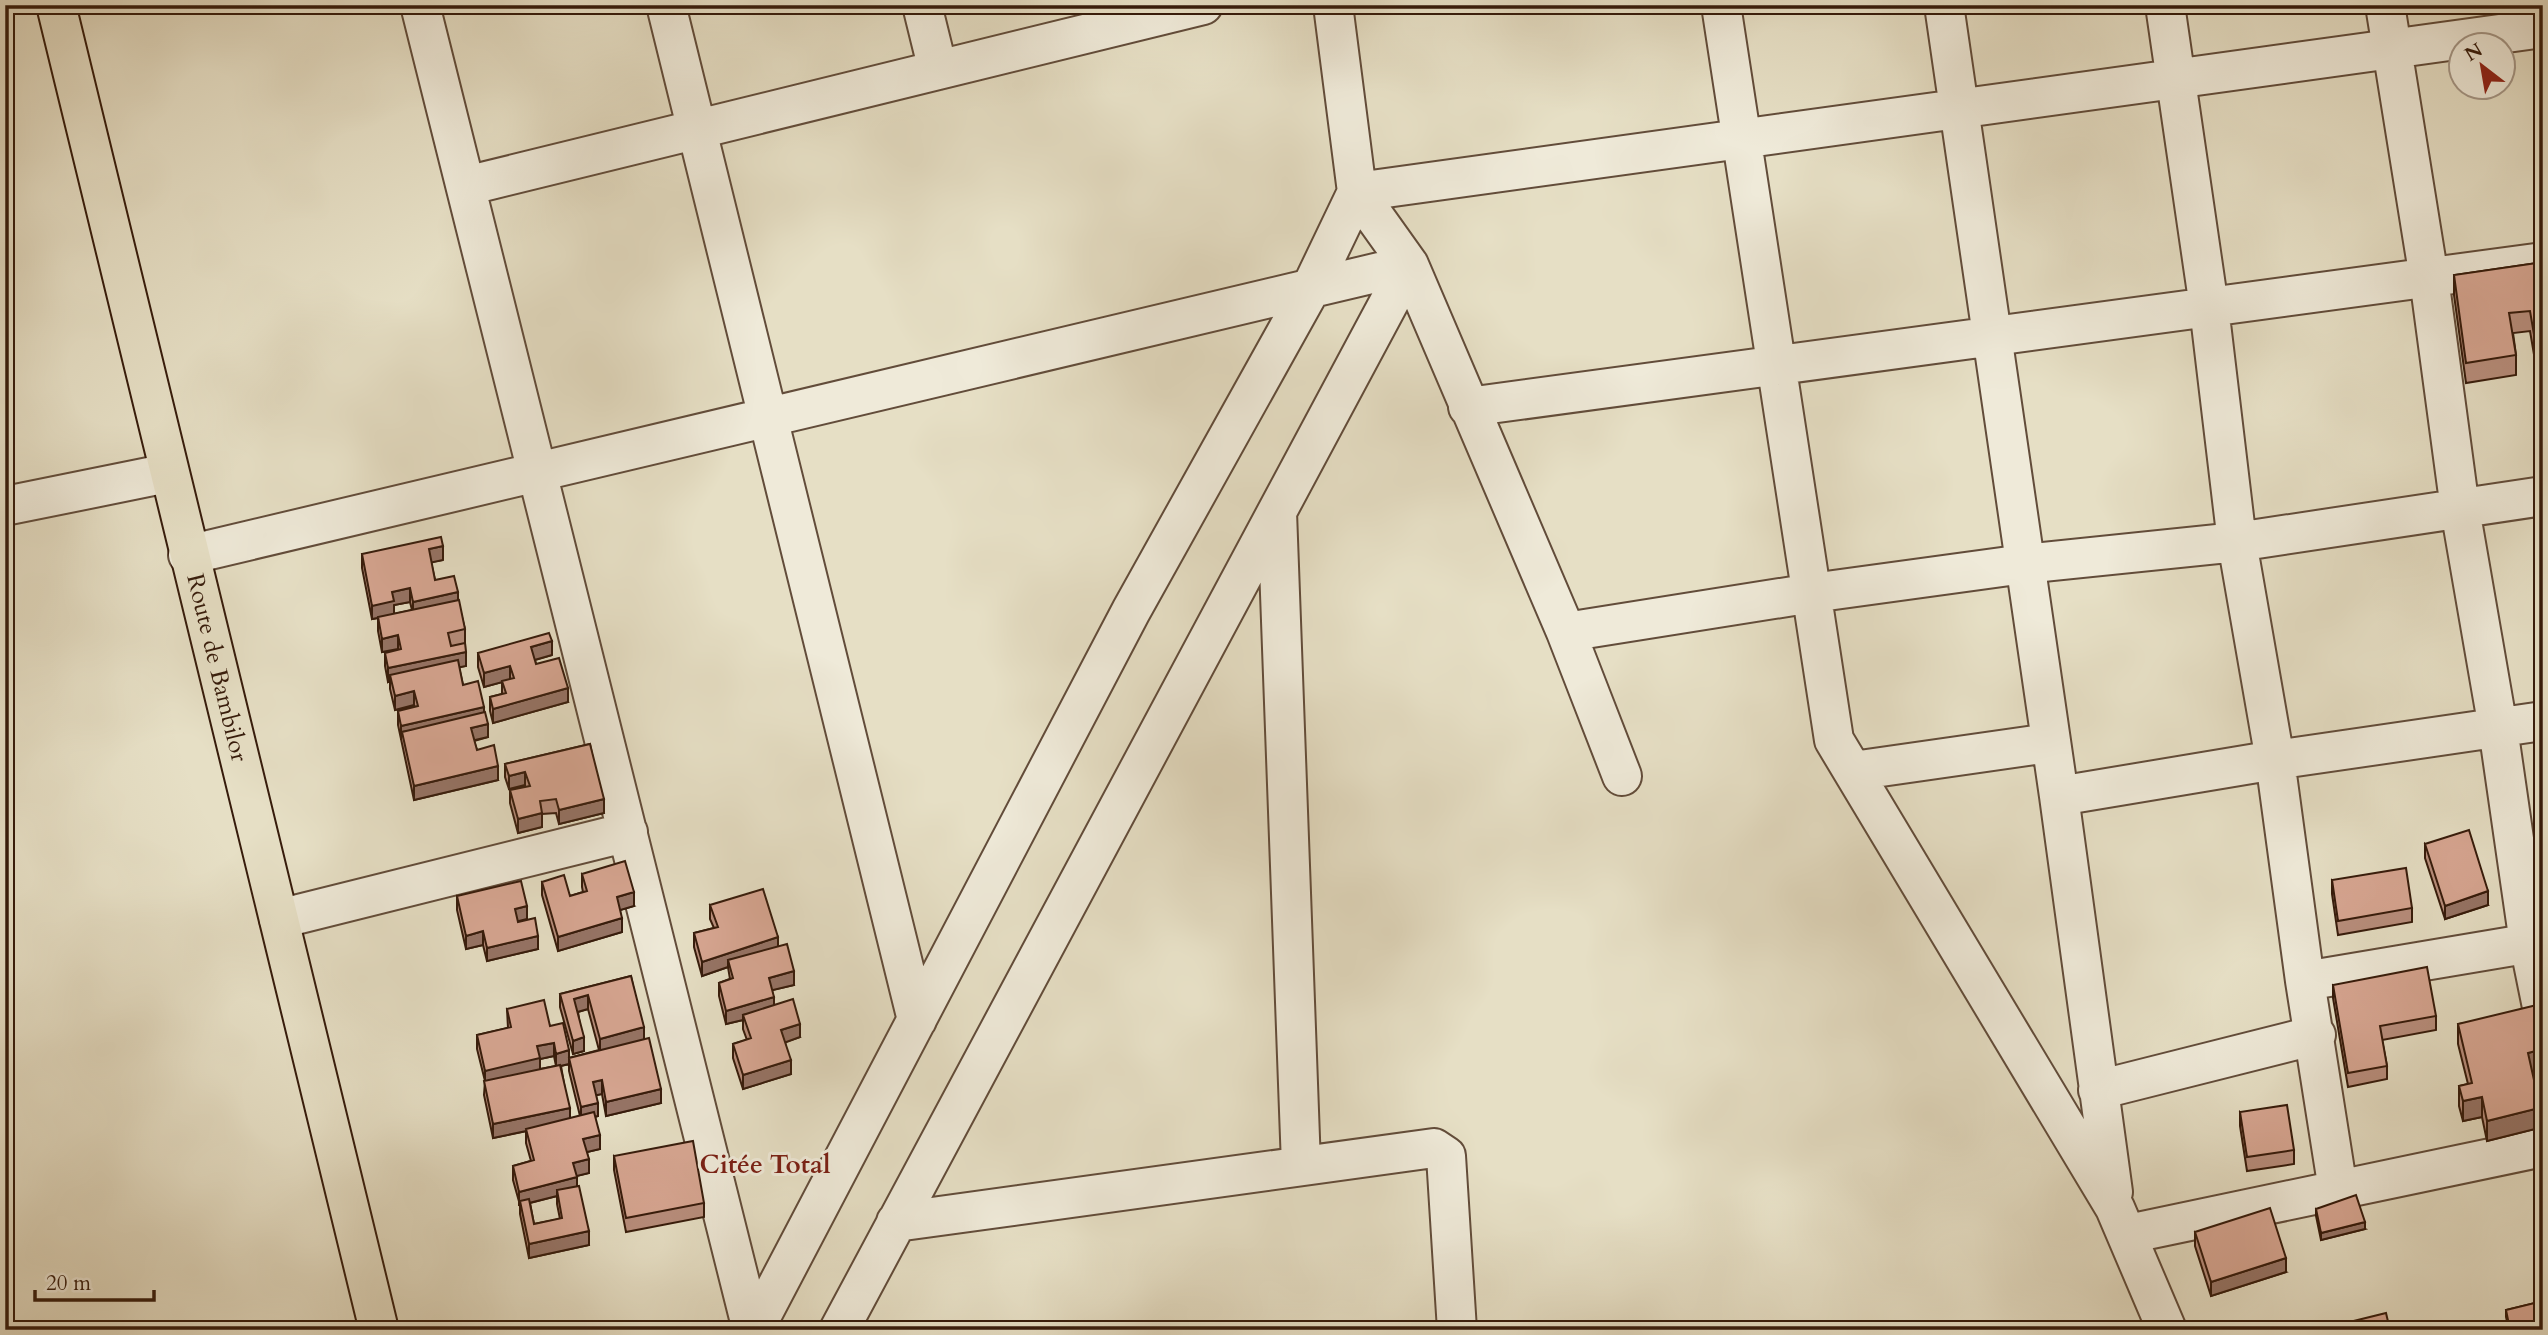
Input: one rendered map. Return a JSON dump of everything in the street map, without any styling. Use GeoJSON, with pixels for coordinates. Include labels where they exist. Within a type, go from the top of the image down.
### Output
{"type":"FeatureCollection","features":[{"type":"Feature","properties":{"kind":"main road","name":"Route de Bambilor"},"geometry":{"type":"LineString","coordinates":[[56,5],[379,1330]]}},
{"type":"Feature","properties":{"kind":"street"},"geometry":{"type":"LineString","coordinates":[[421,5],[753,1330]]}},
{"type":"Feature","properties":{"kind":"street"},"geometry":{"type":"LineString","coordinates":[[666,5],[917,1020]]}},
{"type":"Feature","properties":{"kind":"street"},"geometry":{"type":"LineString","coordinates":[[922,5],[938,70]]}},
{"type":"Feature","properties":{"kind":"street"},"geometry":{"type":"LineString","coordinates":[[466,186],[938,70],[1079,20],[1203,5]]}},
{"type":"Feature","properties":{"kind":"street"},"geometry":{"type":"LineString","coordinates":[[1333,5],[1357,192],[1409,265],[1566,632],[1622,776]]}},
{"type":"Feature","properties":{"kind":"street"},"geometry":{"type":"LineString","coordinates":[[1721,5],[1834,740],[2122,1221],[2166,1330]]}},
{"type":"Feature","properties":{"kind":"street"},"geometry":{"type":"LineString","coordinates":[[1944,5],[2049,743],[2059,796],[2098,1090],[2122,1221]]}},
{"type":"Feature","properties":{"kind":"street"},"geometry":{"type":"LineString","coordinates":[[2165,5],[2209,307],[2238,542],[2276,760],[2305,981],[2316,1035],[2338,1190]]}},
{"type":"Feature","properties":{"kind":"street"},"geometry":{"type":"LineString","coordinates":[[2385,5],[2429,278],[2460,509],[2536,942],[2543,1012]]}},
{"type":"Feature","properties":{"kind":"street"},"geometry":{"type":"LineString","coordinates":[[1357,192],[2543,28]]}},
{"type":"Feature","properties":{"kind":"street"},"geometry":{"type":"LineString","coordinates":[[753,1330],[1125,624],[1311,288],[1357,192]]}},
{"type":"Feature","properties":{"kind":"street"},"geometry":{"type":"LineString","coordinates":[[1468,407],[2543,262]]}},
{"type":"Feature","properties":{"kind":"street"},"geometry":{"type":"LineString","coordinates":[[188,555],[1409,265]]}},
{"type":"Feature","properties":{"kind":"street"},"geometry":{"type":"LineString","coordinates":[[839,1330],[1409,265]]}},
{"type":"Feature","properties":{"kind":"street"},"geometry":{"type":"LineString","coordinates":[[5,506],[168,473]]}},
{"type":"Feature","properties":{"kind":"street"},"geometry":{"type":"LineString","coordinates":[[1566,632],[1812,593],[2024,564],[2238,542],[2543,496]]}},
{"type":"Feature","properties":{"kind":"street"},"geometry":{"type":"LineString","coordinates":[[1277,510],[1301,1165]]}},
{"type":"Feature","properties":{"kind":"street"},"geometry":{"type":"LineString","coordinates":[[2059,796],[2276,760],[2543,721]]}},
{"type":"Feature","properties":{"kind":"street"},"geometry":{"type":"LineString","coordinates":[[1853,771],[2049,743]]}},
{"type":"Feature","properties":{"kind":"street"},"geometry":{"type":"LineString","coordinates":[[279,919],[628,832]]}},
{"type":"Feature","properties":{"kind":"street"},"geometry":{"type":"LineString","coordinates":[[2305,981],[2536,942]]}},
{"type":"Feature","properties":{"kind":"street"},"geometry":{"type":"LineString","coordinates":[[2098,1090],[2316,1035]]}},
{"type":"Feature","properties":{"kind":"street"},"geometry":{"type":"LineString","coordinates":[[2122,1221],[2338,1190],[2543,1147]]}},
{"type":"Feature","properties":{"kind":"street"},"geometry":{"type":"LineString","coordinates":[[897,1222],[1434,1148],[1441,1150],[1446,1156],[1457,1330]]}},
{"type":"Feature","properties":{"kind":"building"},"geometry":{"type":"Polygon","coordinates":[[[2543,262],[2543,351],[2537,352],[2530,311],[2509,313],[2516,355],[2466,363],[2454,275],[2543,262]]]}},
{"type":"Feature","properties":{"kind":"building"},"geometry":{"type":"Polygon","coordinates":[[[441,537],[443,546],[429,549],[435,580],[454,576],[458,592],[413,602],[410,588],[392,592],[394,601],[372,606],[362,554],[441,537]]]}},
{"type":"Feature","properties":{"kind":"building"},"geometry":{"type":"Polygon","coordinates":[[[459,600],[465,629],[448,633],[451,646],[465,643],[466,652],[388,668],[385,653],[401,649],[398,635],[382,639],[378,617],[459,600]]]}},
{"type":"Feature","properties":{"kind":"building"},"geometry":{"type":"Polygon","coordinates":[[[549,633],[552,641],[531,647],[536,664],[559,658],[568,688],[493,709],[490,697],[506,693],[502,681],[514,678],[510,666],[484,673],[478,653],[549,633]]]}},
{"type":"Feature","properties":{"kind":"building"},"geometry":{"type":"Polygon","coordinates":[[[458,660],[463,685],[478,681],[484,707],[401,726],[398,711],[418,706],[414,691],[395,696],[390,675],[458,660]]]}},
{"type":"Feature","properties":{"kind":"building"},"geometry":{"type":"Polygon","coordinates":[[[485,712],[488,724],[471,728],[477,750],[494,745],[498,766],[414,786],[402,732],[485,712]]]}},
{"type":"Feature","properties":{"kind":"building"},"geometry":{"type":"Polygon","coordinates":[[[590,744],[604,799],[559,810],[556,799],[540,801],[542,813],[518,819],[510,790],[530,786],[525,772],[509,776],[505,764],[590,744]]]}},
{"type":"Feature","properties":{"kind":"building"},"geometry":{"type":"Polygon","coordinates":[[[2469,830],[2488,891],[2445,906],[2425,844],[2469,830]]]}},
{"type":"Feature","properties":{"kind":"building"},"geometry":{"type":"Polygon","coordinates":[[[625,861],[634,892],[617,897],[622,918],[558,937],[542,882],[564,875],[570,896],[587,891],[582,874],[625,861]]]}},
{"type":"Feature","properties":{"kind":"building"},"geometry":{"type":"Polygon","coordinates":[[[2406,868],[2412,908],[2338,921],[2332,880],[2406,868]]]}},
{"type":"Feature","properties":{"kind":"building"},"geometry":{"type":"Polygon","coordinates":[[[521,881],[527,906],[515,909],[518,922],[535,918],[538,936],[487,948],[483,931],[466,936],[457,896],[521,881]]]}},
{"type":"Feature","properties":{"kind":"building"},"geometry":{"type":"Polygon","coordinates":[[[763,889],[778,937],[702,962],[694,933],[718,927],[710,905],[763,889]]]}},
{"type":"Feature","properties":{"kind":"building"},"geometry":{"type":"Polygon","coordinates":[[[787,944],[794,971],[769,978],[774,997],[726,1011],[719,983],[733,978],[728,960],[787,944]]]}},
{"type":"Feature","properties":{"kind":"building"},"geometry":{"type":"Polygon","coordinates":[[[2427,967],[2436,1016],[2380,1026],[2387,1066],[2348,1073],[2333,985],[2427,967]]]}},
{"type":"Feature","properties":{"kind":"building"},"geometry":{"type":"Polygon","coordinates":[[[631,976],[644,1027],[600,1039],[588,995],[574,999],[584,1037],[573,1041],[560,994],[631,976]]]}},
{"type":"Feature","properties":{"kind":"building"},"geometry":{"type":"Polygon","coordinates":[[[793,999],[800,1024],[781,1030],[791,1060],[743,1075],[733,1044],[751,1038],[743,1015],[793,999]]]}},
{"type":"Feature","properties":{"kind":"building"},"geometry":{"type":"Polygon","coordinates":[[[544,1000],[550,1026],[563,1023],[569,1050],[556,1054],[554,1043],[537,1046],[540,1058],[485,1071],[477,1035],[511,1027],[507,1009],[544,1000]]]}},
{"type":"Feature","properties":{"kind":"building"},"geometry":{"type":"Polygon","coordinates":[[[2541,1004],[2543,1049],[2528,1053],[2534,1080],[2543,1078],[2543,1107],[2487,1121],[2482,1097],[2463,1101],[2459,1086],[2472,1083],[2458,1024],[2541,1004]]]}},
{"type":"Feature","properties":{"kind":"building"},"geometry":{"type":"Polygon","coordinates":[[[649,1038],[661,1089],[606,1102],[602,1080],[593,1082],[598,1103],[581,1107],[569,1058],[649,1038]]]}},
{"type":"Feature","properties":{"kind":"building"},"geometry":{"type":"Polygon","coordinates":[[[560,1065],[570,1108],[493,1124],[484,1081],[560,1065]]]}},
{"type":"Feature","properties":{"kind":"building"},"geometry":{"type":"Polygon","coordinates":[[[2287,1105],[2294,1150],[2247,1157],[2240,1112],[2287,1105]]]}},
{"type":"Feature","properties":{"kind":"building"},"geometry":{"type":"Polygon","coordinates":[[[594,1112],[600,1135],[583,1139],[589,1159],[573,1163],[577,1177],[519,1192],[513,1166],[534,1160],[526,1129],[594,1112]]]}},
{"type":"Feature","properties":{"kind":"building"},"geometry":{"type":"Polygon","coordinates":[[[693,1141],[704,1203],[626,1218],[614,1156],[693,1141]]]}},
{"type":"Feature","properties":{"kind":"building"},"geometry":{"type":"Polygon","coordinates":[[[579,1186],[589,1231],[529,1244],[520,1201],[529,1199],[534,1224],[562,1218],[557,1190],[579,1186]]]}},
{"type":"Feature","properties":{"kind":"building"},"geometry":{"type":"Polygon","coordinates":[[[2356,1195],[2365,1222],[2321,1233],[2316,1209],[2356,1195]]]}},
{"type":"Feature","properties":{"kind":"building"},"geometry":{"type":"Polygon","coordinates":[[[2270,1208],[2286,1258],[2211,1282],[2195,1232],[2270,1208]]]}},
{"type":"Feature","properties":{"kind":"building"},"geometry":{"type":"Polygon","coordinates":[[[2543,1301],[2543,1323],[2510,1330],[2506,1310],[2543,1301]]]}},
{"type":"Feature","properties":{"kind":"building"},"geometry":{"type":"Polygon","coordinates":[[[2386,1313],[2390,1330],[2317,1330],[2386,1313]]]}},
{"type":"Feature","properties":{"kind":"district","name":"Citée Total"},"geometry":{"type":"Point","coordinates":[765,1164]}}]}
